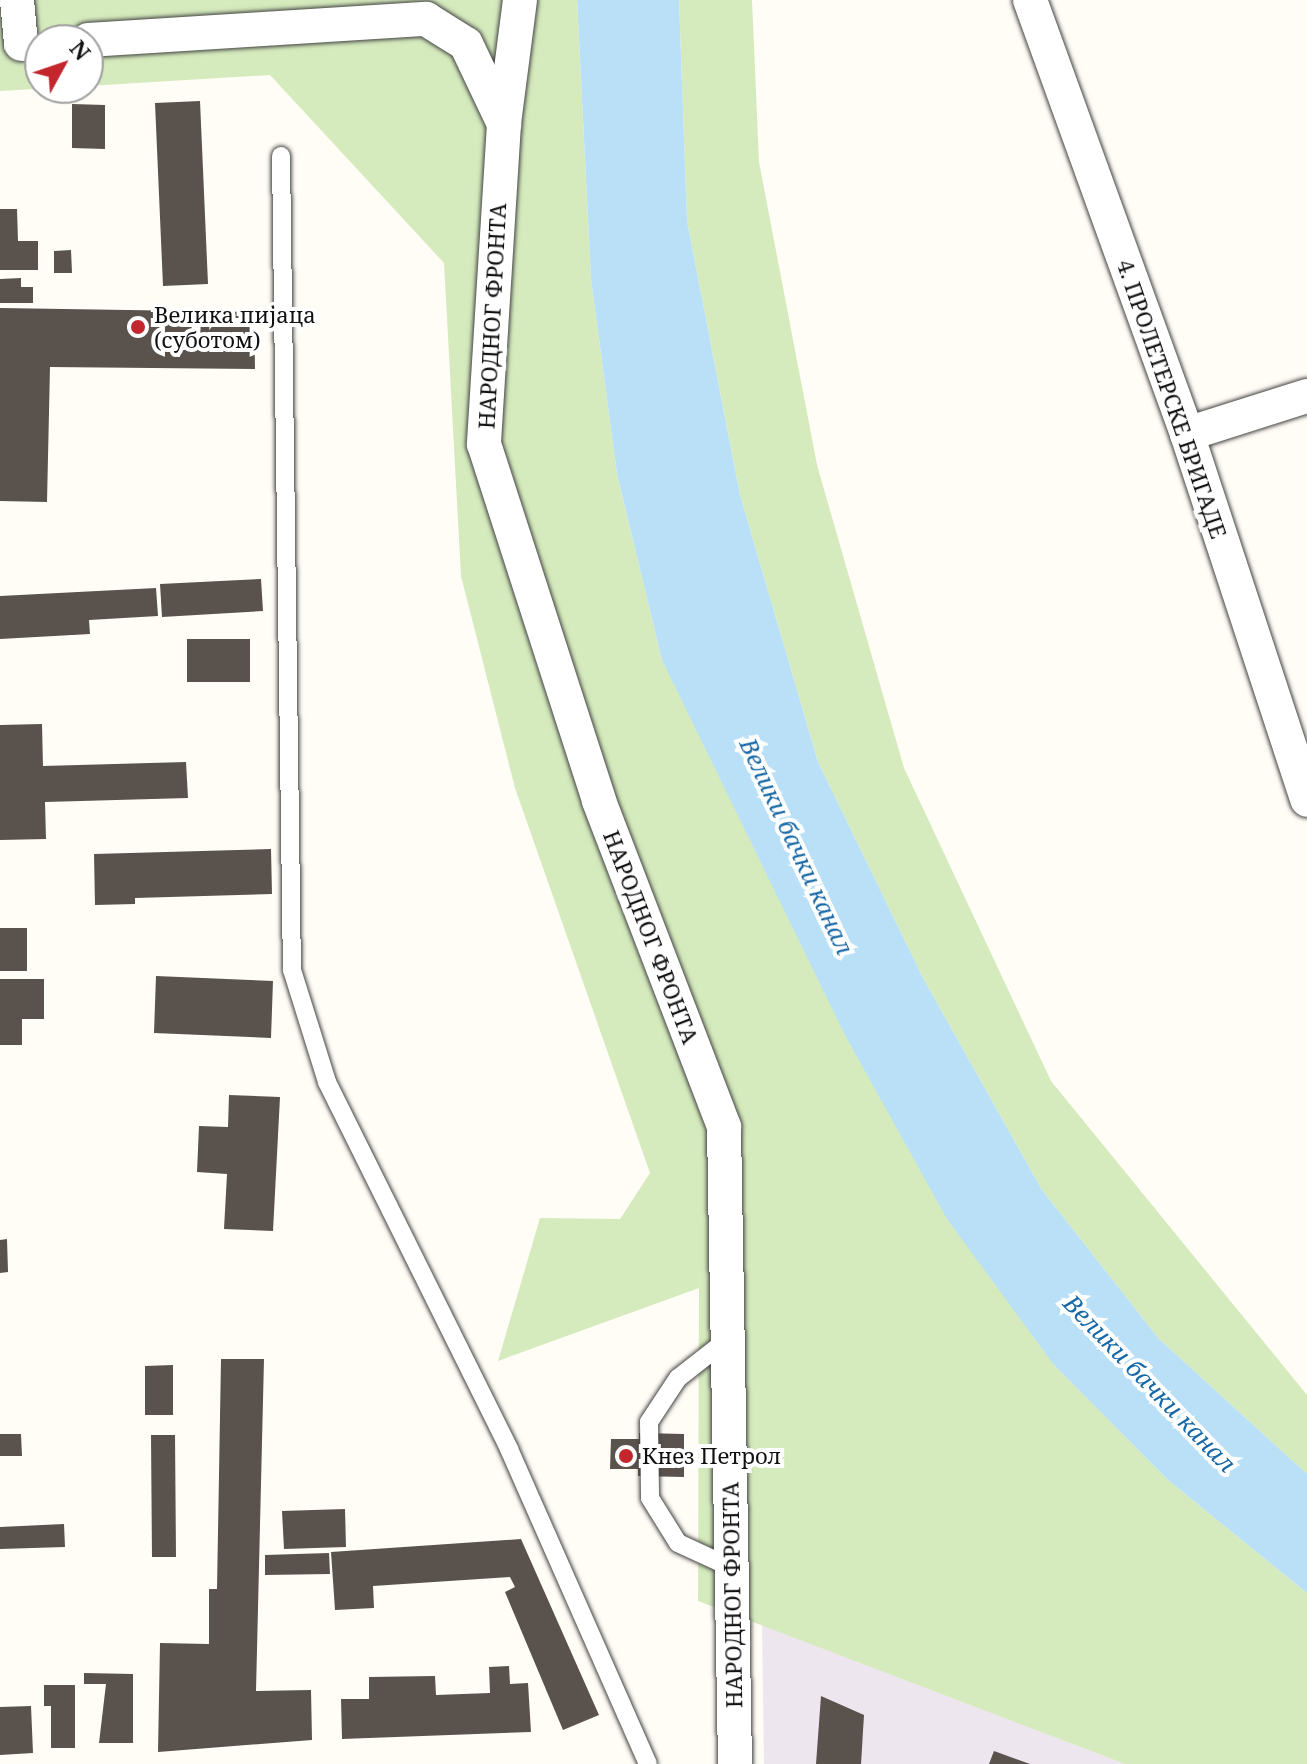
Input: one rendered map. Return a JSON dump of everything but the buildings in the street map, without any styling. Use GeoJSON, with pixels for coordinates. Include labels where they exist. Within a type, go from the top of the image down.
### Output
{"type":"FeatureCollection","features":[{"type":"Feature","properties":{"kind":"street"},"geometry":{"type":"LineString","coordinates":[[17,0],[20,44]]}},
{"type":"Feature","properties":{"kind":"street","name":"НАРОДНОГ ФРОНТА"},"geometry":{"type":"LineString","coordinates":[[520,0],[504,124],[484,444],[599,801],[724,1127],[735,1764]]}},
{"type":"Feature","properties":{"kind":"street","name":"4. ПРОЛЕТЕРСКЕ БРИГАДЕ"},"geometry":{"type":"LineString","coordinates":[[1030,0],[1187,434],[1307,800]]}},
{"type":"Feature","properties":{"kind":"street"},"geometry":{"type":"LineString","coordinates":[[104,39],[426,19],[466,44],[504,124]]}},
{"type":"Feature","properties":{"kind":"street"},"geometry":{"type":"LineString","coordinates":[[1187,434],[1307,396]]}},
{"type":"Feature","properties":{"kind":"lane"},"geometry":{"type":"LineString","coordinates":[[281,156],[292,970],[333,1095],[509,1449],[648,1764]]}},
{"type":"Feature","properties":{"kind":"lane"},"geometry":{"type":"LineString","coordinates":[[728,1339],[678,1378],[649,1422],[650,1498],[678,1543],[732,1568]]}},
{"type":"Feature","properties":{"kind":"shaded area"},"geometry":{"type":"Polygon","coordinates":[[[762,1625],[1125,1764],[764,1764],[762,1625]]]}},
{"type":"Feature","properties":{"kind":"green space"},"geometry":{"type":"Polygon","coordinates":[[[0,0],[577,0],[591,279],[617,474],[662,660],[1054,1365],[1168,1480],[1307,1593],[1307,1764],[1125,1764],[698,1601],[699,1288],[498,1361],[540,1218],[620,1219],[650,1173],[515,788],[461,576],[444,263],[270,75],[104,85],[104,24],[24,24],[24,90],[0,91],[0,0]]]}},
{"type":"Feature","properties":{"kind":"green space"},"geometry":{"type":"Polygon","coordinates":[[[679,0],[752,0],[759,162],[817,465],[904,768],[1051,1081],[1307,1395],[1307,1474],[1159,1339],[1042,1190],[923,978],[818,762],[740,495],[687,221],[679,0]]]}},
{"type":"Feature","properties":{"kind":"water","name":"Велики бачки канал"},"geometry":{"type":"Polygon","coordinates":[[[577,0],[679,0],[687,221],[740,495],[818,762],[923,978],[1042,1190],[1159,1339],[1307,1474],[1307,1593],[1168,1480],[1054,1365],[947,1219],[845,1035],[662,660],[617,474],[591,279],[577,0]]]}},
{"type":"Feature","properties":{"kind":"place","name":"Велика пијаца (суботом)"},"geometry":{"type":"Point","coordinates":[138,327]}},
{"type":"Feature","properties":{"kind":"place","name":"Кнез Петрол"},"geometry":{"type":"Point","coordinates":[626,1456]}}]}
